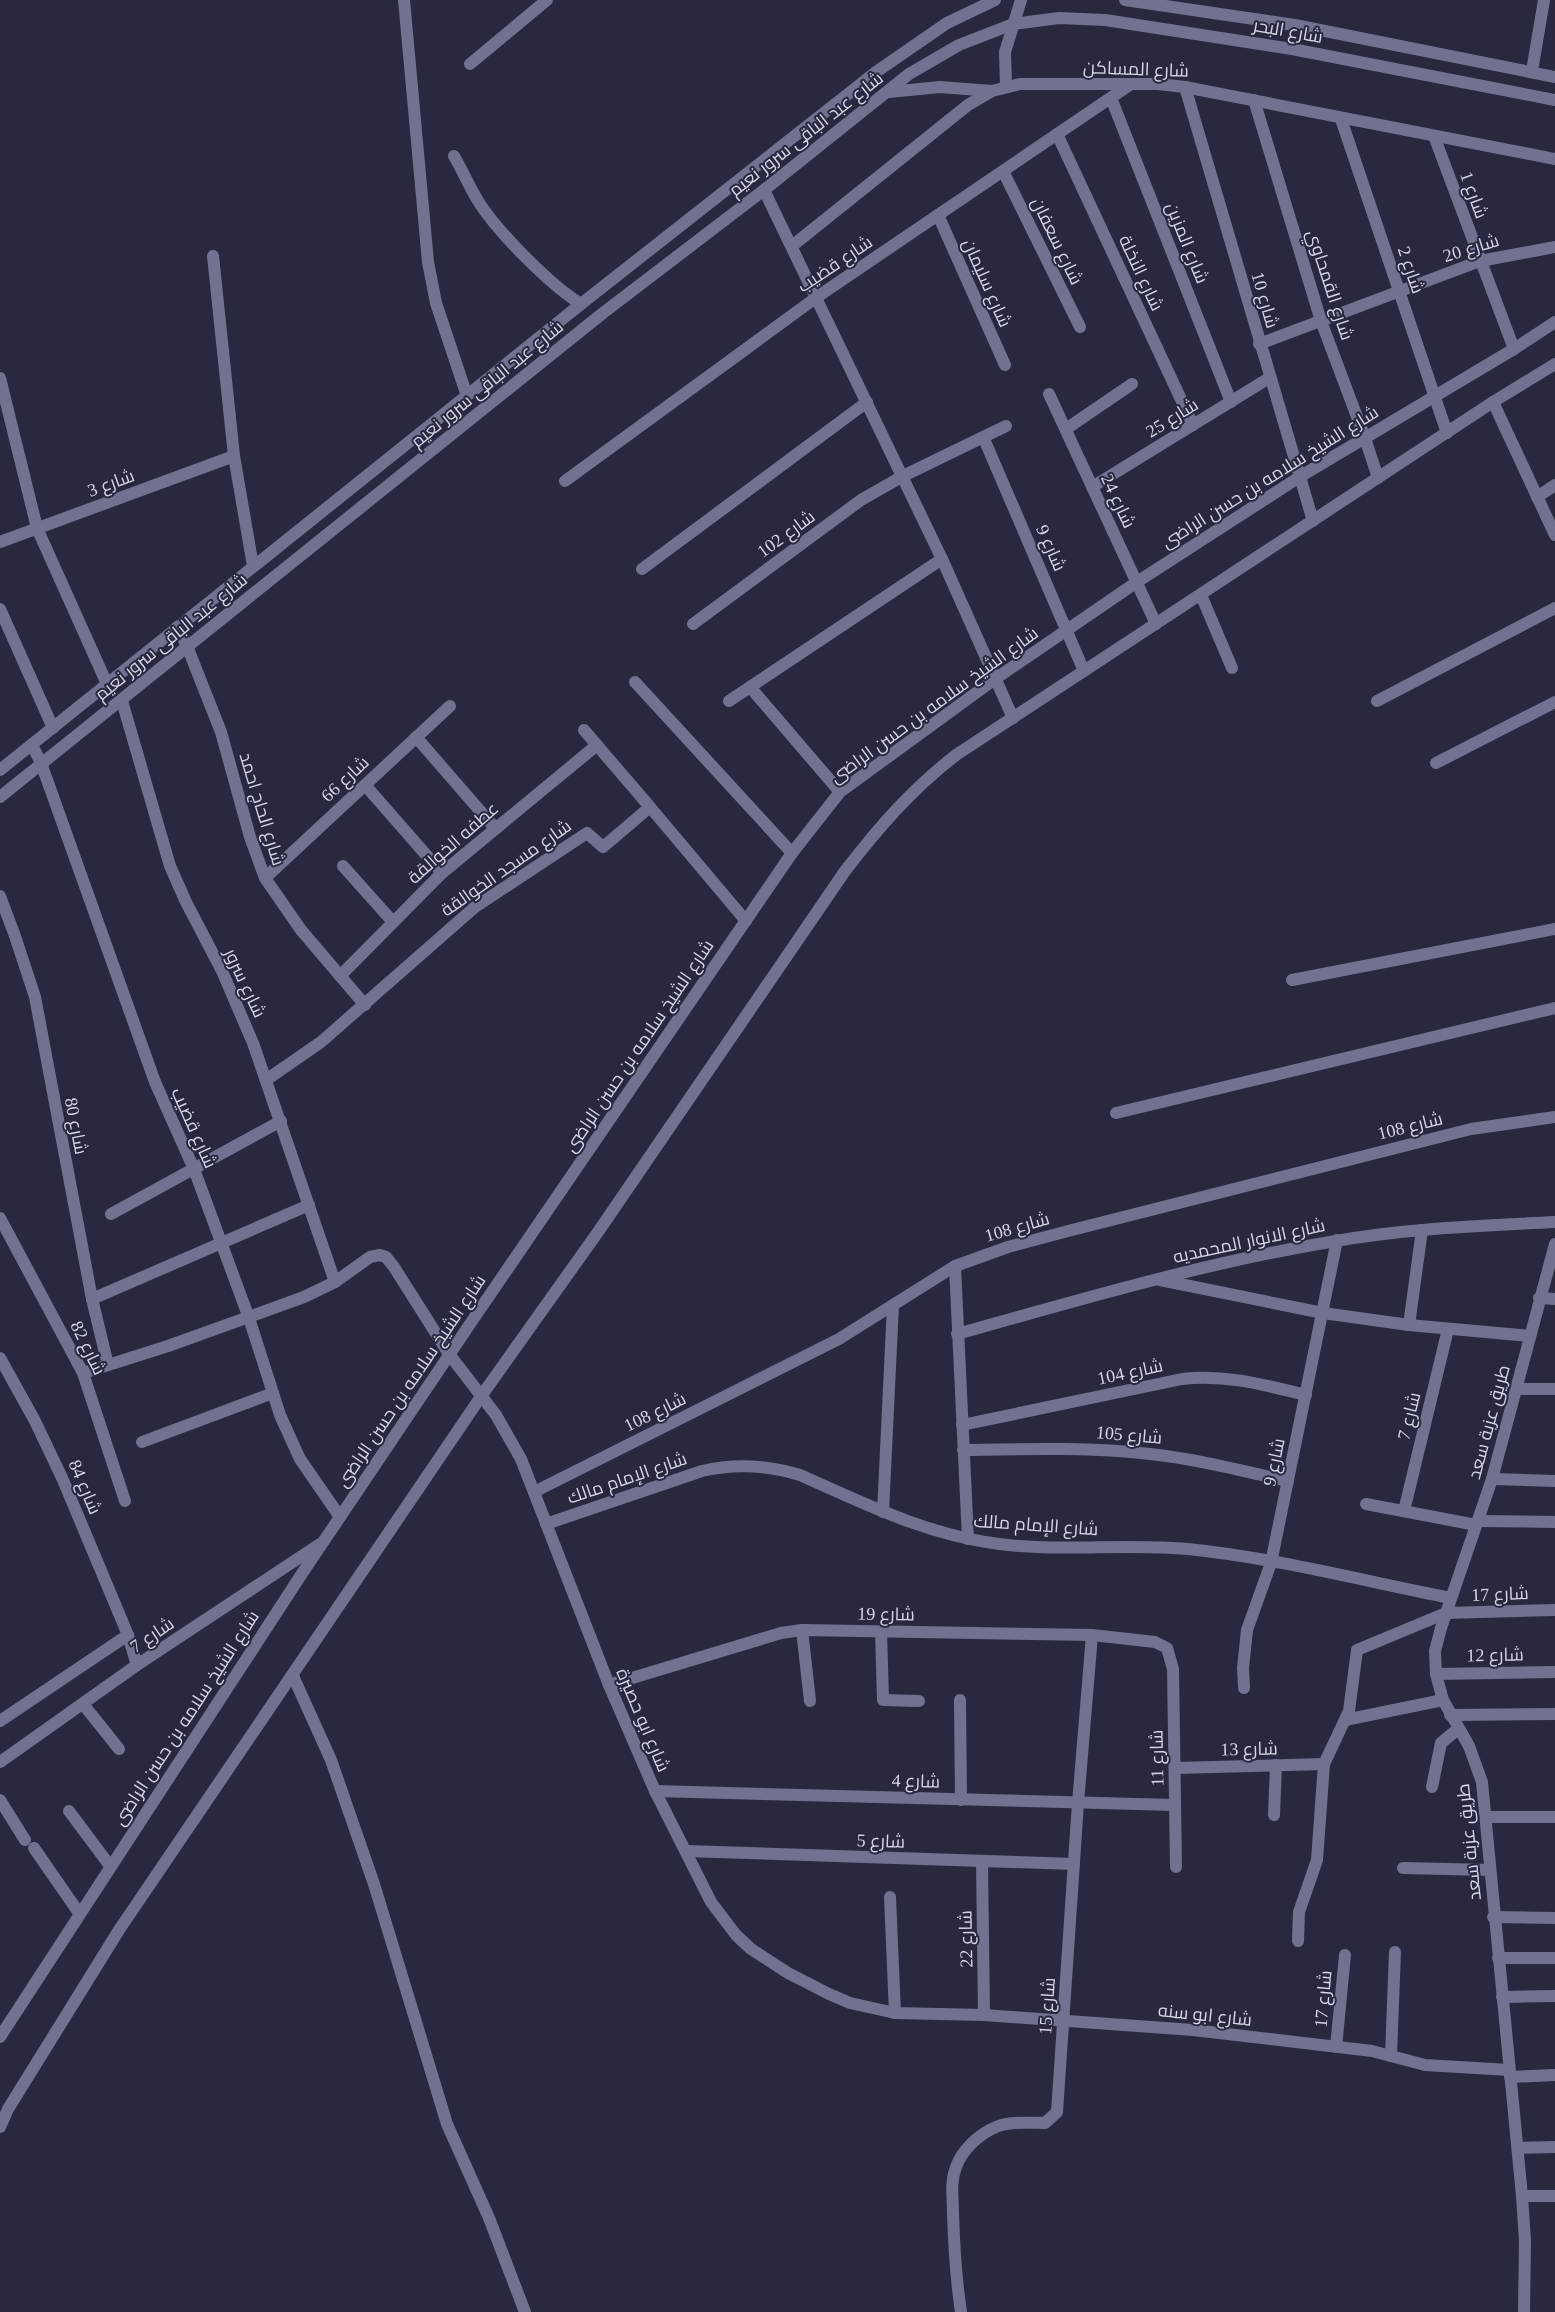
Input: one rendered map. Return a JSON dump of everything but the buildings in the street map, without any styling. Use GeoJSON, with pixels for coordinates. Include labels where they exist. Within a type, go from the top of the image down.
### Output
{"type":"FeatureCollection","features":[{"type":"Feature","properties":{"kind":"street"},"geometry":{"type":"LineString","coordinates":[[404,0],[428,262],[436,302],[466,396]]}},
{"type":"Feature","properties":{"kind":"street"},"geometry":{"type":"LineString","coordinates":[[470,64],[547,0]]}},
{"type":"Feature","properties":{"kind":"street","name":"شارع عبد الباقى سرور نعيم"},"geometry":{"type":"LineString","coordinates":[[0,770],[581,304],[910,46],[947,24],[995,0]]}},
{"type":"Feature","properties":{"kind":"street"},"geometry":{"type":"LineString","coordinates":[[1006,87],[1005,52],[1021,0]]}},
{"type":"Feature","properties":{"kind":"street","name":"شارع البحر"},"geometry":{"type":"LineString","coordinates":[[1125,0],[1295,25],[1555,76]]}},
{"type":"Feature","properties":{"kind":"street"},"geometry":{"type":"LineString","coordinates":[[1532,71],[1544,0]]}},
{"type":"Feature","properties":{"kind":"street","name":"شارع البحر"},"geometry":{"type":"LineString","coordinates":[[1013,24],[1058,18],[1105,20],[1292,49],[1555,100]]}},
{"type":"Feature","properties":{"kind":"street","name":"شارع عبد الباقى سرور نعيم"},"geometry":{"type":"LineString","coordinates":[[0,797],[122,701],[187,646],[603,313],[764,190],[910,74],[959,45],[1013,24]]}},
{"type":"Feature","properties":{"kind":"street","name":"شارع المساكن"},"geometry":{"type":"LineString","coordinates":[[792,246],[968,105],[992,91],[1027,84],[1158,84],[1186,87],[1341,119],[1555,159]]}},
{"type":"Feature","properties":{"kind":"street","name":"شارع قضيب"},"geometry":{"type":"LineString","coordinates":[[565,481],[817,296],[1131,84]]}},
{"type":"Feature","properties":{"kind":"street"},"geometry":{"type":"LineString","coordinates":[[887,92],[940,87],[992,91]]}},
{"type":"Feature","properties":{"kind":"street","name":"شارع 10"},"geometry":{"type":"LineString","coordinates":[[1186,87],[1259,344],[1301,476],[1313,521]]}},
{"type":"Feature","properties":{"kind":"street","name":"شارع المزين"},"geometry":{"type":"LineString","coordinates":[[1111,98],[1232,402]]}},
{"type":"Feature","properties":{"kind":"street","name":"شارع القمحاوي"},"geometry":{"type":"LineString","coordinates":[[1254,100],[1321,321],[1378,478]]}},
{"type":"Feature","properties":{"kind":"street","name":"شارع 2"},"geometry":{"type":"LineString","coordinates":[[1341,119],[1436,395],[1447,433]]}},
{"type":"Feature","properties":{"kind":"street","name":"شارع النخلة"},"geometry":{"type":"LineString","coordinates":[[1057,134],[1193,426]]}},
{"type":"Feature","properties":{"kind":"street","name":"شارع 1"},"geometry":{"type":"LineString","coordinates":[[1434,136],[1514,349]]}},
{"type":"Feature","properties":{"kind":"street"},"geometry":{"type":"LineString","coordinates":[[454,156],[480,204],[507,236],[566,294],[581,304]]}},
{"type":"Feature","properties":{"kind":"street","name":"شارع سعفان"},"geometry":{"type":"LineString","coordinates":[[1003,171],[1080,327]]}},
{"type":"Feature","properties":{"kind":"street"},"geometry":{"type":"LineString","coordinates":[[764,190],[817,296],[942,559],[1013,718]]}},
{"type":"Feature","properties":{"kind":"street","name":"شارع سليمان"},"geometry":{"type":"LineString","coordinates":[[938,215],[1005,364]]}},
{"type":"Feature","properties":{"kind":"street","name":"شارع 20"},"geometry":{"type":"LineString","coordinates":[[1259,344],[1480,261],[1555,246]]}},
{"type":"Feature","properties":{"kind":"street"},"geometry":{"type":"LineString","coordinates":[[213,256],[234,456],[253,566]]}},
{"type":"Feature","properties":{"kind":"street","name":"شارع الشيخ سلامه بن حسن الراضى"},"geometry":{"type":"LineString","coordinates":[[0,2037],[79,1913],[449,1354],[792,853],[840,792],[996,679],[1137,582],[1301,476],[1514,349],[1555,322]]}},
{"type":"Feature","properties":{"kind":"street"},"geometry":{"type":"LineString","coordinates":[[0,2127],[8,2108],[119,1930],[482,1395],[598,1232],[845,871],[888,816],[927,778],[1013,718],[1493,402],[1555,364]]}},
{"type":"Feature","properties":{"kind":"street"},"geometry":{"type":"LineString","coordinates":[[0,378],[37,528],[107,684]]}},
{"type":"Feature","properties":{"kind":"street","name":"شارع 25"},"geometry":{"type":"LineString","coordinates":[[1092,488],[1270,378]]}},
{"type":"Feature","properties":{"kind":"street"},"geometry":{"type":"LineString","coordinates":[[1066,429],[1132,384]]}},
{"type":"Feature","properties":{"kind":"street","name":"شارع 24"},"geometry":{"type":"LineString","coordinates":[[1049,394],[1156,624]]}},
{"type":"Feature","properties":{"kind":"street"},"geometry":{"type":"LineString","coordinates":[[642,569],[867,402]]}},
{"type":"Feature","properties":{"kind":"street"},"geometry":{"type":"LineString","coordinates":[[1493,402],[1555,535]]}},
{"type":"Feature","properties":{"kind":"street","name":"شارع 102"},"geometry":{"type":"LineString","coordinates":[[693,624],[862,500],[902,476],[984,439],[1006,426]]}},
{"type":"Feature","properties":{"kind":"street","name":"شارع 9"},"geometry":{"type":"LineString","coordinates":[[984,439],[1068,629],[1084,672]]}},
{"type":"Feature","properties":{"kind":"street","name":"شارع 3"},"geometry":{"type":"LineString","coordinates":[[0,542],[234,456]]}},
{"type":"Feature","properties":{"kind":"street"},"geometry":{"type":"LineString","coordinates":[[1537,497],[1555,485]]}},
{"type":"Feature","properties":{"kind":"street"},"geometry":{"type":"LineString","coordinates":[[729,701],[942,559]]}},
{"type":"Feature","properties":{"kind":"street"},"geometry":{"type":"LineString","coordinates":[[1201,595],[1232,668]]}},
{"type":"Feature","properties":{"kind":"street"},"geometry":{"type":"LineString","coordinates":[[1377,701],[1555,608]]}},
{"type":"Feature","properties":{"kind":"street"},"geometry":{"type":"LineString","coordinates":[[0,609],[52,728]]}},
{"type":"Feature","properties":{"kind":"street","name":"شارع الحاج احمد"},"geometry":{"type":"LineString","coordinates":[[177,627],[187,646],[221,732],[250,837],[265,878],[301,930],[365,1005]]}},
{"type":"Feature","properties":{"kind":"street"},"geometry":{"type":"LineString","coordinates":[[635,682],[792,853]]}},
{"type":"Feature","properties":{"kind":"street"},"geometry":{"type":"LineString","coordinates":[[750,687],[840,792]]}},
{"type":"Feature","properties":{"kind":"street","name":"شارع سرور"},"geometry":{"type":"LineString","coordinates":[[122,701],[170,866],[238,1006],[281,1121],[335,1282]]}},
{"type":"Feature","properties":{"kind":"street"},"geometry":{"type":"LineString","coordinates":[[1436,763],[1555,702]]}},
{"type":"Feature","properties":{"kind":"street","name":"شارع 66"},"geometry":{"type":"LineString","coordinates":[[265,878],[450,706]]}},
{"type":"Feature","properties":{"kind":"street"},"geometry":{"type":"LineString","coordinates":[[584,730],[746,921]]}},
{"type":"Feature","properties":{"kind":"street"},"geometry":{"type":"LineString","coordinates":[[416,737],[495,828]]}},
{"type":"Feature","properties":{"kind":"street","name":"شارع قضيب"},"geometry":{"type":"LineString","coordinates":[[32,744],[41,763],[155,1082],[194,1169],[222,1244],[249,1318],[283,1423],[312,1479],[340,1517]]}},
{"type":"Feature","properties":{"kind":"street","name":"عطفه الخوالقة"},"geometry":{"type":"LineString","coordinates":[[340,976],[442,873],[597,745]]}},
{"type":"Feature","properties":{"kind":"street"},"geometry":{"type":"LineString","coordinates":[[365,785],[442,873]]}},
{"type":"Feature","properties":{"kind":"street","name":"شارع مسجد الخوالقة"},"geometry":{"type":"LineString","coordinates":[[266,1080],[321,1042],[365,1005],[439,937],[494,894],[587,832],[603,847],[650,807]]}},
{"type":"Feature","properties":{"kind":"street"},"geometry":{"type":"LineString","coordinates":[[344,866],[394,922]]}},
{"type":"Feature","properties":{"kind":"street","name":"شارع 80"},"geometry":{"type":"LineString","coordinates":[[0,896],[26,966],[36,1005],[92,1299],[108,1365]]}},
{"type":"Feature","properties":{"kind":"street"},"geometry":{"type":"LineString","coordinates":[[1292,980],[1555,929]]}},
{"type":"Feature","properties":{"kind":"street"},"geometry":{"type":"LineString","coordinates":[[1116,1113],[1555,1008]]}},
{"type":"Feature","properties":{"kind":"street","name":"شارع 108"},"geometry":{"type":"LineString","coordinates":[[534,1492],[839,1340],[955,1266],[1008,1247],[1461,1131],[1500,1123],[1555,1117]]}},
{"type":"Feature","properties":{"kind":"street"},"geometry":{"type":"LineString","coordinates":[[111,1214],[281,1121]]}},
{"type":"Feature","properties":{"kind":"street"},"geometry":{"type":"LineString","coordinates":[[92,1299],[309,1206]]}},
{"type":"Feature","properties":{"kind":"street","name":"شارع 82"},"geometry":{"type":"LineString","coordinates":[[0,1218],[84,1373],[125,1501]]}},
{"type":"Feature","properties":{"kind":"street","name":"شارع الانوار المحمديه"},"geometry":{"type":"LineString","coordinates":[[957,1334],[1155,1279],[1337,1240],[1422,1230],[1555,1222]]}},
{"type":"Feature","properties":{"kind":"street"},"geometry":{"type":"LineString","coordinates":[[1409,1325],[1422,1230]]}},
{"type":"Feature","properties":{"kind":"street","name":"شارع 9"},"geometry":{"type":"LineString","coordinates":[[1244,1688],[1243,1668],[1247,1630],[1271,1563],[1337,1240]]}},
{"type":"Feature","properties":{"kind":"street","name":"طريق عزبة سعد"},"geometry":{"type":"LineString","coordinates":[[1524,2312],[1525,2241],[1522,2196],[1493,1917],[1482,1782],[1477,1764],[1443,1700],[1436,1674],[1436,1645],[1492,1480],[1555,1244]]}},
{"type":"Feature","properties":{"kind":"street","name":"شارع ابو حصيرة"},"geometry":{"type":"LineString","coordinates":[[335,1282],[370,1257],[380,1255],[386,1257],[449,1354],[482,1395],[521,1459],[609,1685],[655,1791],[711,1902],[736,1935],[751,1949],[795,1977],[829,1994],[857,2005],[894,2013]]}},
{"type":"Feature","properties":{"kind":"street"},"geometry":{"type":"LineString","coordinates":[[955,1266],[968,1539]]}},
{"type":"Feature","properties":{"kind":"street"},"geometry":{"type":"LineString","coordinates":[[1155,1279],[1323,1313],[1409,1325],[1530,1336]]}},
{"type":"Feature","properties":{"kind":"street"},"geometry":{"type":"LineString","coordinates":[[84,1373],[249,1318],[304,1297],[335,1282]]}},
{"type":"Feature","properties":{"kind":"street"},"geometry":{"type":"LineString","coordinates":[[1540,1298],[1555,1299]]}},
{"type":"Feature","properties":{"kind":"street"},"geometry":{"type":"LineString","coordinates":[[883,1512],[893,1305]]}},
{"type":"Feature","properties":{"kind":"street","name":"شارع 7"},"geometry":{"type":"LineString","coordinates":[[1404,1511],[1448,1329]]}},
{"type":"Feature","properties":{"kind":"street","name":"شارع 84"},"geometry":{"type":"LineString","coordinates":[[0,1358],[52,1455],[128,1635],[137,1665]]}},
{"type":"Feature","properties":{"kind":"street","name":"شارع 104"},"geometry":{"type":"LineString","coordinates":[[962,1425],[1207,1376],[1232,1378],[1306,1395]]}},
{"type":"Feature","properties":{"kind":"street"},"geometry":{"type":"LineString","coordinates":[[1516,1389],[1555,1390]]}},
{"type":"Feature","properties":{"kind":"street"},"geometry":{"type":"LineString","coordinates":[[142,1442],[273,1392]]}},
{"type":"Feature","properties":{"kind":"street","name":"شارع 105"},"geometry":{"type":"LineString","coordinates":[[963,1450],[1061,1448],[1140,1453],[1179,1458],[1288,1481]]}},
{"type":"Feature","properties":{"kind":"street","name":"شارع الإمام مالك"},"geometry":{"type":"LineString","coordinates":[[546,1524],[702,1471],[736,1465],[783,1470],[925,1528],[968,1539],[1000,1544],[1064,1548],[1129,1546],[1185,1549],[1271,1563],[1451,1598]]}},
{"type":"Feature","properties":{"kind":"street"},"geometry":{"type":"LineString","coordinates":[[1492,1480],[1555,1481]]}},
{"type":"Feature","properties":{"kind":"street"},"geometry":{"type":"LineString","coordinates":[[1366,1504],[1477,1523],[1555,1522]]}},
{"type":"Feature","properties":{"kind":"street","name":"شارع 7"},"geometry":{"type":"LineString","coordinates":[[0,1762],[137,1665],[325,1540]]}},
{"type":"Feature","properties":{"kind":"street","name":"شارع 17"},"geometry":{"type":"LineString","coordinates":[[1446,1613],[1555,1610]]}},
{"type":"Feature","properties":{"kind":"street"},"geometry":{"type":"LineString","coordinates":[[1298,1941],[1299,1912],[1317,1860],[1324,1764],[1350,1706],[1357,1650],[1446,1613]]}},
{"type":"Feature","properties":{"kind":"street"},"geometry":{"type":"LineString","coordinates":[[802,1630],[810,1701]]}},
{"type":"Feature","properties":{"kind":"street","name":"شارع 19"},"geometry":{"type":"LineString","coordinates":[[609,1685],[781,1633],[802,1630],[1092,1635],[1155,1642],[1167,1648]]}},
{"type":"Feature","properties":{"kind":"street"},"geometry":{"type":"LineString","coordinates":[[881,1631],[883,1700],[919,1701]]}},
{"type":"Feature","properties":{"kind":"street"},"geometry":{"type":"LineString","coordinates":[[0,1721],[128,1635]]}},
{"type":"Feature","properties":{"kind":"street","name":"شارع 15"},"geometry":{"type":"LineString","coordinates":[[961,2312],[954,2265],[952,2181],[956,2166],[973,2143],[998,2126],[1045,2122],[1057,2112],[1078,1802],[1092,1635]]}},
{"type":"Feature","properties":{"kind":"street","name":"شارع 11"},"geometry":{"type":"LineString","coordinates":[[1167,1648],[1173,1669],[1176,1868]]}},
{"type":"Feature","properties":{"kind":"street","name":"شارع 12"},"geometry":{"type":"LineString","coordinates":[[1436,1674],[1555,1672]]}},
{"type":"Feature","properties":{"kind":"street"},"geometry":{"type":"LineString","coordinates":[[292,1676],[331,1760],[371,1875],[447,2124],[489,2218],[525,2312]]}},
{"type":"Feature","properties":{"kind":"street"},"geometry":{"type":"LineString","coordinates":[[960,1700],[961,1800]]}},
{"type":"Feature","properties":{"kind":"street"},"geometry":{"type":"LineString","coordinates":[[1345,1720],[1443,1700]]}},
{"type":"Feature","properties":{"kind":"street"},"geometry":{"type":"LineString","coordinates":[[83,1704],[119,1749]]}},
{"type":"Feature","properties":{"kind":"street"},"geometry":{"type":"LineString","coordinates":[[1450,1715],[1555,1714]]}},
{"type":"Feature","properties":{"kind":"street"},"geometry":{"type":"LineString","coordinates":[[1432,1787],[1441,1743],[1458,1729]]}},
{"type":"Feature","properties":{"kind":"street","name":"شارع 13"},"geometry":{"type":"LineString","coordinates":[[1175,1768],[1324,1764]]}},
{"type":"Feature","properties":{"kind":"street"},"geometry":{"type":"LineString","coordinates":[[1274,1815],[1276,1766]]}},
{"type":"Feature","properties":{"kind":"street","name":"شارع 4"},"geometry":{"type":"LineString","coordinates":[[655,1791],[1176,1805]]}},
{"type":"Feature","properties":{"kind":"street"},"geometry":{"type":"LineString","coordinates":[[0,1800],[79,1913]]}},
{"type":"Feature","properties":{"kind":"street"},"geometry":{"type":"LineString","coordinates":[[68,1811],[110,1866]]}},
{"type":"Feature","properties":{"kind":"street"},"geometry":{"type":"LineString","coordinates":[[1486,1817],[1555,1817]]}},
{"type":"Feature","properties":{"kind":"street","name":"شارع 5"},"geometry":{"type":"LineString","coordinates":[[686,1852],[1074,1864]]}},
{"type":"Feature","properties":{"kind":"street","name":"شارع 22"},"geometry":{"type":"LineString","coordinates":[[982,1862],[984,2015]]}},
{"type":"Feature","properties":{"kind":"street"},"geometry":{"type":"LineString","coordinates":[[1403,1868],[1490,1870]]}},
{"type":"Feature","properties":{"kind":"street"},"geometry":{"type":"LineString","coordinates":[[890,1897],[894,2013]]}},
{"type":"Feature","properties":{"kind":"street"},"geometry":{"type":"LineString","coordinates":[[1493,1917],[1555,1918]]}},
{"type":"Feature","properties":{"kind":"street"},"geometry":{"type":"LineString","coordinates":[[1391,2056],[1395,1952]]}},
{"type":"Feature","properties":{"kind":"street","name":"شارع 17"},"geometry":{"type":"LineString","coordinates":[[1336,2047],[1345,1954]]}},
{"type":"Feature","properties":{"kind":"street"},"geometry":{"type":"LineString","coordinates":[[1498,1958],[1555,1958]]}},
{"type":"Feature","properties":{"kind":"street"},"geometry":{"type":"LineString","coordinates":[[1502,1997],[1555,1996]]}},
{"type":"Feature","properties":{"kind":"street","name":"شارع ابو سنه"},"geometry":{"type":"LineString","coordinates":[[894,2013],[984,2015],[1193,2030],[1336,2047],[1391,2056],[1425,2065],[1509,2074]]}},
{"type":"Feature","properties":{"kind":"street"},"geometry":{"type":"LineString","coordinates":[[1509,2074],[1555,2075]]}},
{"type":"Feature","properties":{"kind":"street"},"geometry":{"type":"LineString","coordinates":[[1518,2148],[1555,2148]]}},
{"type":"Feature","properties":{"kind":"street"},"geometry":{"type":"LineString","coordinates":[[1522,2196],[1555,2196]]}}]}
